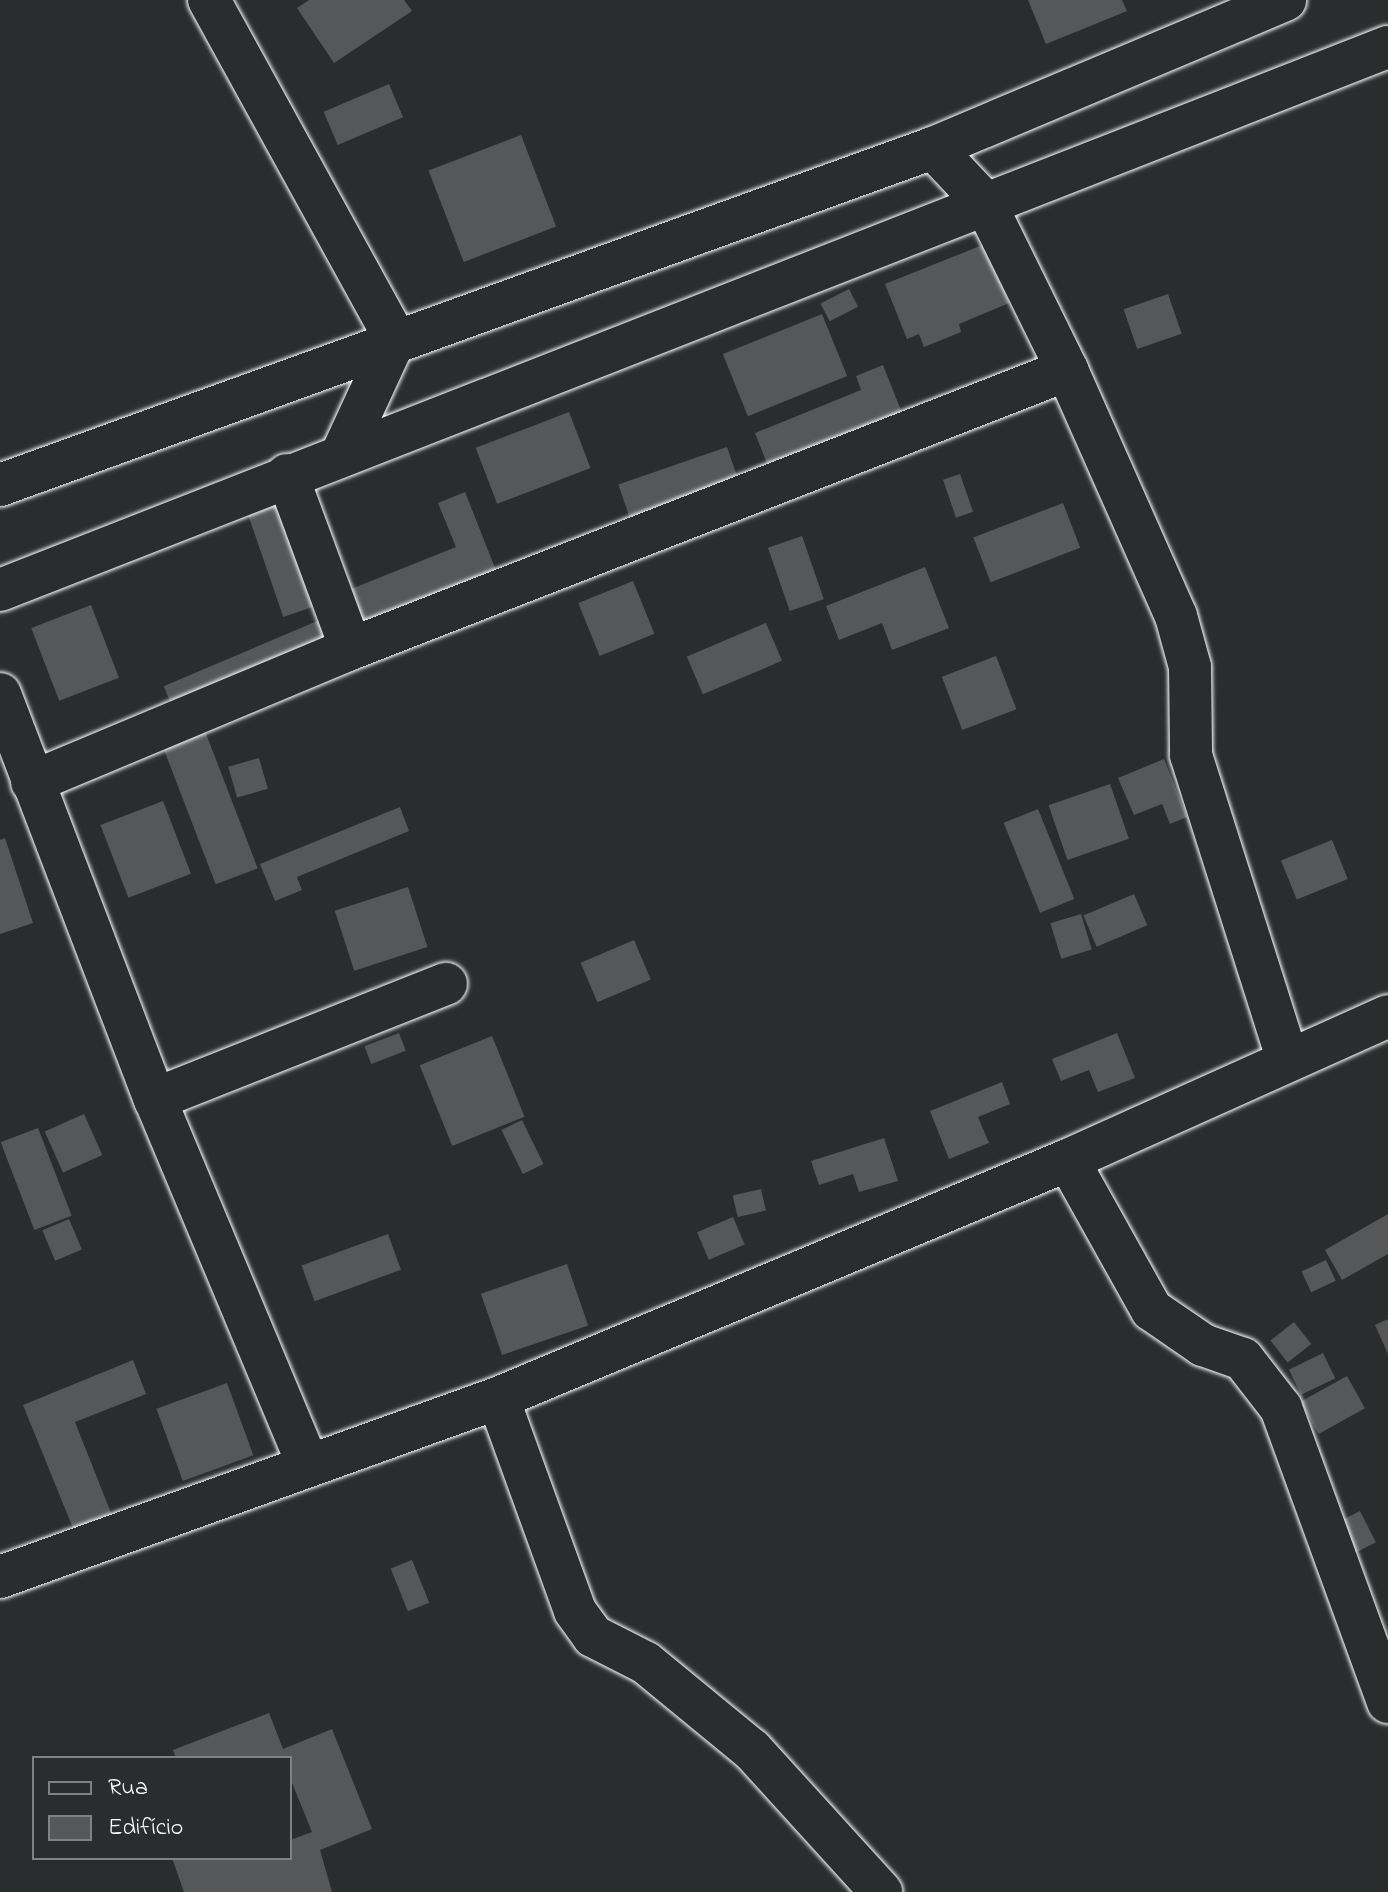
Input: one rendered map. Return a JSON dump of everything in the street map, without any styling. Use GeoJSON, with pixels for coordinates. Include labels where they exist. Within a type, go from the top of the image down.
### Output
{"type":"FeatureCollection","features":[{"type":"Feature","properties":{"kind":"street"},"geometry":{"type":"LineString","coordinates":[[209,0],[395,339]]}},
{"type":"Feature","properties":{"kind":"street"},"geometry":{"type":"LineString","coordinates":[[0,485],[395,339],[933,148],[1285,0]]}},
{"type":"Feature","properties":{"kind":"street"},"geometry":{"type":"LineString","coordinates":[[0,590],[287,475],[1388,47]]}},
{"type":"Feature","properties":{"kind":"street"},"geometry":{"type":"LineString","coordinates":[[933,148],[985,203],[1067,370],[1176,616],[1190,667],[1191,755],[1287,1058]]}},
{"type":"Feature","properties":{"kind":"street"},"geometry":{"type":"LineString","coordinates":[[341,456],[395,339]]}},
{"type":"Feature","properties":{"kind":"street"},"geometry":{"type":"LineString","coordinates":[[32,782],[351,649],[1067,370]]}},
{"type":"Feature","properties":{"kind":"street"},"geometry":{"type":"LineString","coordinates":[[287,475],[351,649]]}},
{"type":"Feature","properties":{"kind":"street"},"geometry":{"type":"LineString","coordinates":[[0,694],[155,1099],[308,1465]]}},
{"type":"Feature","properties":{"kind":"street"},"geometry":{"type":"LineString","coordinates":[[155,1099],[446,984]]}},
{"type":"Feature","properties":{"kind":"street"},"geometry":{"type":"LineString","coordinates":[[0,1577],[498,1398],[1068,1160],[1287,1058],[1388,1016]]}},
{"type":"Feature","properties":{"kind":"street"},"geometry":{"type":"LineString","coordinates":[[1068,1160],[1152,1310],[1203,1345],[1243,1359],[1281,1408],[1388,1702]]}},
{"type":"Feature","properties":{"kind":"street"},"geometry":{"type":"LineString","coordinates":[[498,1398],[575,1611],[593,1636],[646,1663],[752,1750],[881,1892]]}},
{"type":"Feature","properties":{"kind":"building"},"geometry":{"type":"Polygon","coordinates":[[[309,0],[404,0],[412,11],[334,63],[297,8],[309,0]]]}},
{"type":"Feature","properties":{"kind":"building"},"geometry":{"type":"Polygon","coordinates":[[[1028,0],[1122,0],[1127,11],[1046,44],[1028,0]]]}},
{"type":"Feature","properties":{"kind":"building"},"geometry":{"type":"Polygon","coordinates":[[[389,84],[403,117],[338,145],[324,112],[389,84]]]}},
{"type":"Feature","properties":{"kind":"building"},"geometry":{"type":"Polygon","coordinates":[[[521,135],[556,226],[464,262],[429,170],[521,135]]]}},
{"type":"Feature","properties":{"kind":"building"},"geometry":{"type":"Polygon","coordinates":[[[985,244],[1009,303],[959,324],[961,332],[924,347],[919,334],[907,339],[885,284],[985,244]]]}},
{"type":"Feature","properties":{"kind":"building"},"geometry":{"type":"Polygon","coordinates":[[[849,289],[858,307],[830,321],[820,304],[849,289]]]}},
{"type":"Feature","properties":{"kind":"building"},"geometry":{"type":"Polygon","coordinates":[[[1168,294],[1182,334],[1137,349],[1124,309],[1168,294]]]}},
{"type":"Feature","properties":{"kind":"building"},"geometry":{"type":"Polygon","coordinates":[[[822,314],[847,376],[748,416],[723,354],[822,314]]]}},
{"type":"Feature","properties":{"kind":"building"},"geometry":{"type":"Polygon","coordinates":[[[883,365],[904,418],[770,471],[755,433],[861,390],[856,376],[883,365]]]}},
{"type":"Feature","properties":{"kind":"building"},"geometry":{"type":"Polygon","coordinates":[[[569,412],[591,468],[497,504],[476,448],[569,412]]]}},
{"type":"Feature","properties":{"kind":"building"},"geometry":{"type":"Polygon","coordinates":[[[727,447],[740,484],[631,521],[618,484],[727,447]]]}},
{"type":"Feature","properties":{"kind":"building"},"geometry":{"type":"Polygon","coordinates":[[[960,474],[973,512],[956,518],[943,480],[960,474]]]}},
{"type":"Feature","properties":{"kind":"building"},"geometry":{"type":"Polygon","coordinates":[[[465,492],[499,578],[357,634],[341,593],[456,547],[438,503],[465,492]]]}},
{"type":"Feature","properties":{"kind":"building"},"geometry":{"type":"Polygon","coordinates":[[[279,500],[315,606],[283,617],[247,511],[279,500]]]}},
{"type":"Feature","properties":{"kind":"building"},"geometry":{"type":"Polygon","coordinates":[[[1063,503],[1080,548],[991,582],[973,537],[1063,503]]]}},
{"type":"Feature","properties":{"kind":"building"},"geometry":{"type":"Polygon","coordinates":[[[802,536],[824,599],[790,611],[768,548],[802,536]]]}},
{"type":"Feature","properties":{"kind":"building"},"geometry":{"type":"Polygon","coordinates":[[[925,567],[949,628],[892,650],[882,623],[839,640],[826,606],[925,567]]]}},
{"type":"Feature","properties":{"kind":"building"},"geometry":{"type":"Polygon","coordinates":[[[633,581],[654,634],[600,656],[578,603],[633,581]]]}},
{"type":"Feature","properties":{"kind":"building"},"geometry":{"type":"Polygon","coordinates":[[[91,605],[119,678],[59,701],[31,628],[91,605]]]}},
{"type":"Feature","properties":{"kind":"building"},"geometry":{"type":"Polygon","coordinates":[[[322,619],[332,643],[174,710],[164,686],[322,619]]]}},
{"type":"Feature","properties":{"kind":"building"},"geometry":{"type":"Polygon","coordinates":[[[766,623],[782,661],[703,694],[687,657],[766,623]]]}},
{"type":"Feature","properties":{"kind":"building"},"geometry":{"type":"Polygon","coordinates":[[[996,656],[1016,709],[962,730],[942,677],[996,656]]]}},
{"type":"Feature","properties":{"kind":"building"},"geometry":{"type":"Polygon","coordinates":[[[205,731],[258,868],[216,884],[163,747],[205,731]]]}},
{"type":"Feature","properties":{"kind":"building"},"geometry":{"type":"Polygon","coordinates":[[[259,758],[268,789],[237,798],[228,767],[259,758]]]}},
{"type":"Feature","properties":{"kind":"building"},"geometry":{"type":"Polygon","coordinates":[[[1164,759],[1187,817],[1170,824],[1162,804],[1134,815],[1118,778],[1164,759]]]}},
{"type":"Feature","properties":{"kind":"building"},"geometry":{"type":"Polygon","coordinates":[[[1110,784],[1129,839],[1067,860],[1049,805],[1110,784]]]}},
{"type":"Feature","properties":{"kind":"building"},"geometry":{"type":"Polygon","coordinates":[[[163,801],[191,874],[128,898],[100,825],[163,801]]]}},
{"type":"Feature","properties":{"kind":"building"},"geometry":{"type":"Polygon","coordinates":[[[400,807],[409,831],[297,877],[302,890],[275,901],[260,864],[400,807]]]}},
{"type":"Feature","properties":{"kind":"building"},"geometry":{"type":"Polygon","coordinates":[[[1038,809],[1074,899],[1040,913],[1004,823],[1038,809]]]}},
{"type":"Feature","properties":{"kind":"building"},"geometry":{"type":"Polygon","coordinates":[[[5,838],[33,923],[0,934],[0,840],[5,838]]]}},
{"type":"Feature","properties":{"kind":"building"},"geometry":{"type":"Polygon","coordinates":[[[1332,840],[1348,879],[1297,900],[1281,861],[1332,840]]]}},
{"type":"Feature","properties":{"kind":"building"},"geometry":{"type":"Polygon","coordinates":[[[408,887],[427,947],[354,971],[335,911],[408,887]]]}},
{"type":"Feature","properties":{"kind":"building"},"geometry":{"type":"Polygon","coordinates":[[[1134,894],[1147,925],[1097,947],[1083,915],[1134,894]]]}},
{"type":"Feature","properties":{"kind":"building"},"geometry":{"type":"Polygon","coordinates":[[[1081,914],[1092,949],[1061,959],[1050,923],[1081,914]]]}},
{"type":"Feature","properties":{"kind":"building"},"geometry":{"type":"Polygon","coordinates":[[[634,940],[651,980],[597,1002],[581,963],[634,940]]]}},
{"type":"Feature","properties":{"kind":"building"},"geometry":{"type":"Polygon","coordinates":[[[399,1033],[406,1051],[371,1064],[364,1046],[399,1033]]]}},
{"type":"Feature","properties":{"kind":"building"},"geometry":{"type":"Polygon","coordinates":[[[1117,1033],[1135,1078],[1098,1092],[1089,1070],[1061,1081],[1052,1059],[1117,1033]]]}},
{"type":"Feature","properties":{"kind":"building"},"geometry":{"type":"Polygon","coordinates":[[[492,1036],[525,1117],[452,1146],[420,1065],[492,1036]]]}},
{"type":"Feature","properties":{"kind":"building"},"geometry":{"type":"Polygon","coordinates":[[[1002,1082],[1010,1104],[978,1117],[989,1143],[949,1159],[930,1111],[1002,1082]]]}},
{"type":"Feature","properties":{"kind":"building"},"geometry":{"type":"Polygon","coordinates":[[[84,1114],[102,1155],[63,1173],[45,1131],[84,1114]]]}},
{"type":"Feature","properties":{"kind":"building"},"geometry":{"type":"Polygon","coordinates":[[[522,1120],[543,1164],[523,1174],[501,1130],[522,1120]]]}},
{"type":"Feature","properties":{"kind":"building"},"geometry":{"type":"Polygon","coordinates":[[[38,1128],[72,1216],[34,1230],[1,1142],[38,1128]]]}},
{"type":"Feature","properties":{"kind":"building"},"geometry":{"type":"Polygon","coordinates":[[[884,1138],[898,1181],[859,1192],[853,1174],[819,1185],[811,1161],[884,1138]]]}},
{"type":"Feature","properties":{"kind":"building"},"geometry":{"type":"Polygon","coordinates":[[[761,1189],[766,1210],[738,1217],[733,1196],[761,1189]]]}},
{"type":"Feature","properties":{"kind":"building"},"geometry":{"type":"Polygon","coordinates":[[[1388,1214],[1388,1254],[1342,1280],[1325,1250],[1388,1214]]]}},
{"type":"Feature","properties":{"kind":"building"},"geometry":{"type":"Polygon","coordinates":[[[733,1217],[745,1245],[709,1260],[697,1232],[733,1217]]]}},
{"type":"Feature","properties":{"kind":"building"},"geometry":{"type":"Polygon","coordinates":[[[69,1219],[82,1249],[55,1261],[42,1230],[69,1219]]]}},
{"type":"Feature","properties":{"kind":"building"},"geometry":{"type":"Polygon","coordinates":[[[388,1234],[401,1270],[315,1301],[302,1265],[388,1234]]]}},
{"type":"Feature","properties":{"kind":"building"},"geometry":{"type":"Polygon","coordinates":[[[1326,1260],[1336,1281],[1311,1292],[1302,1271],[1326,1260]]]}},
{"type":"Feature","properties":{"kind":"building"},"geometry":{"type":"Polygon","coordinates":[[[567,1264],[588,1325],[502,1355],[481,1294],[567,1264]]]}},
{"type":"Feature","properties":{"kind":"building"},"geometry":{"type":"Polygon","coordinates":[[[1388,1319],[1388,1354],[1375,1325],[1388,1319]]]}},
{"type":"Feature","properties":{"kind":"building"},"geometry":{"type":"Polygon","coordinates":[[[1294,1322],[1311,1344],[1288,1363],[1270,1340],[1294,1322]]]}},
{"type":"Feature","properties":{"kind":"building"},"geometry":{"type":"Polygon","coordinates":[[[1323,1353],[1335,1378],[1301,1395],[1289,1370],[1323,1353]]]}},
{"type":"Feature","properties":{"kind":"building"},"geometry":{"type":"Polygon","coordinates":[[[133,1360],[146,1394],[75,1422],[117,1528],[79,1543],[23,1405],[133,1360]]]}},
{"type":"Feature","properties":{"kind":"building"},"geometry":{"type":"Polygon","coordinates":[[[1347,1376],[1365,1408],[1319,1434],[1301,1402],[1347,1376]]]}},
{"type":"Feature","properties":{"kind":"building"},"geometry":{"type":"Polygon","coordinates":[[[227,1383],[253,1455],[183,1481],[157,1409],[227,1383]]]}},
{"type":"Feature","properties":{"kind":"building"},"geometry":{"type":"Polygon","coordinates":[[[1360,1511],[1376,1542],[1353,1554],[1337,1523],[1360,1511]]]}},
{"type":"Feature","properties":{"kind":"building"},"geometry":{"type":"Polygon","coordinates":[[[412,1560],[429,1603],[408,1611],[391,1569],[412,1560]]]}},
{"type":"Feature","properties":{"kind":"building"},"geometry":{"type":"Polygon","coordinates":[[[269,1713],[283,1749],[332,1729],[372,1829],[320,1850],[332,1892],[184,1892],[173,1860],[292,1860],[292,1839],[312,1832],[292,1783],[292,1756],[175,1756],[173,1750],[269,1713]]]}}]}
